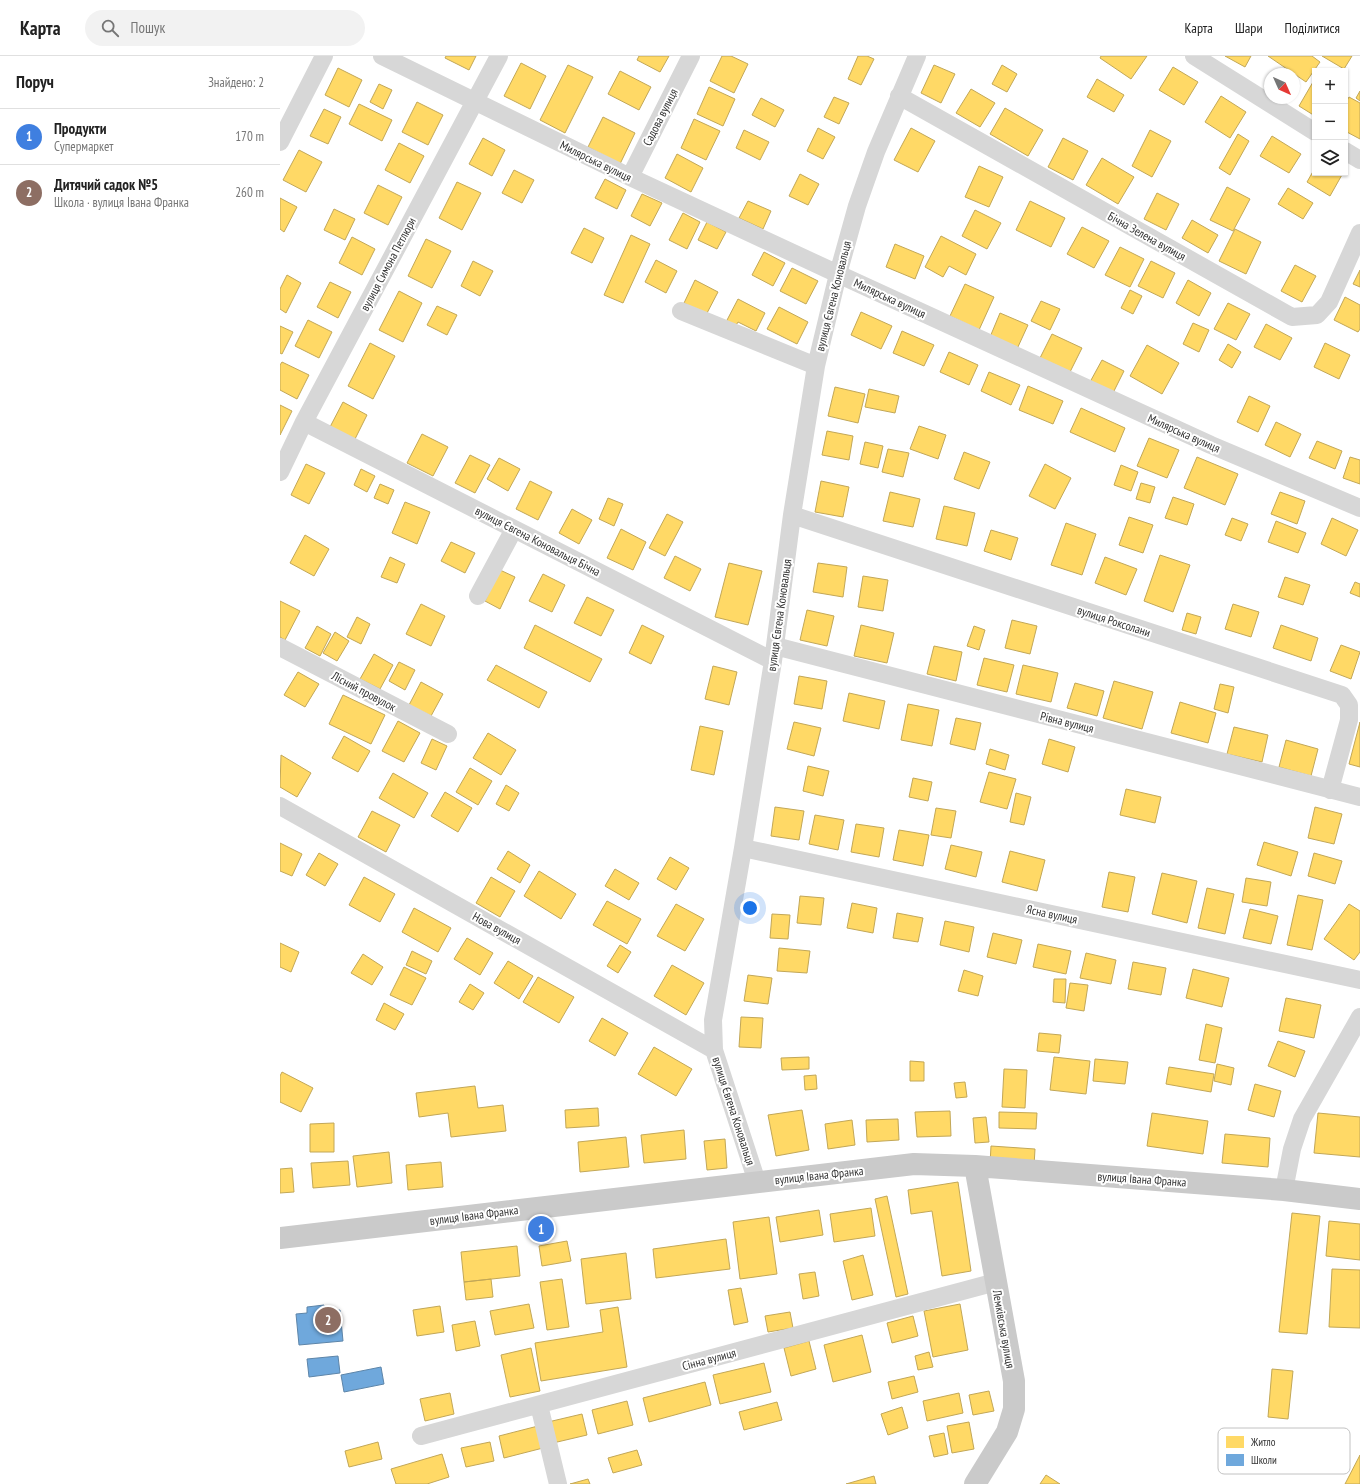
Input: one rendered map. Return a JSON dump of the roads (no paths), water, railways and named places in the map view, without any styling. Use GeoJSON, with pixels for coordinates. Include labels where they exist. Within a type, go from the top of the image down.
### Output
{"type":"FeatureCollection","features":[{"type":"Feature","properties":{"kind":"main road","name":"вулиця Івана Франка"},"geometry":{"type":"LineString","coordinates":[[280,1238],[914,1164],[975,1166],[1284,1190],[1360,1199]]}},
{"type":"Feature","properties":{"kind":"main road","name":"Лемківська вулиця"},"geometry":{"type":"LineString","coordinates":[[975,1166],[1014,1381],[1014,1409],[1007,1432],[975,1484]]}},
{"type":"Feature","properties":{"kind":"street"},"geometry":{"type":"LineString","coordinates":[[280,142],[324,56]]}},
{"type":"Feature","properties":{"kind":"street","name":"Милярська вулиця"},"geometry":{"type":"LineString","coordinates":[[382,56],[630,177],[838,274],[1211,445],[1360,508]]}},
{"type":"Feature","properties":{"kind":"street","name":"вулиця Симона Петлюри"},"geometry":{"type":"LineString","coordinates":[[280,472],[304,422],[499,56]]}},
{"type":"Feature","properties":{"kind":"street","name":"Садова вулиця"},"geometry":{"type":"LineString","coordinates":[[630,177],[691,56]]}},
{"type":"Feature","properties":{"kind":"street","name":"вулиця Євгена Коновальця"},"geometry":{"type":"LineString","coordinates":[[757,1182],[714,1050],[713,1020],[743,848],[774,653],[792,516],[816,366],[838,274],[860,199],[899,96],[917,56]]}},
{"type":"Feature","properties":{"kind":"street"},"geometry":{"type":"LineString","coordinates":[[1194,56],[1312,130]]}},
{"type":"Feature","properties":{"kind":"street","name":"Бічна Зелена вулиця"},"geometry":{"type":"LineString","coordinates":[[899,96],[1292,317],[1317,315],[1329,302],[1360,233]]}},
{"type":"Feature","properties":{"kind":"street"},"geometry":{"type":"LineString","coordinates":[[1348,153],[1360,160]]}},
{"type":"Feature","properties":{"kind":"street"},"geometry":{"type":"LineString","coordinates":[[681,311],[816,366]]}},
{"type":"Feature","properties":{"kind":"street","name":"вулиця Євгена Коновальця Бічна"},"geometry":{"type":"LineString","coordinates":[[304,422],[514,529],[774,653]]}},
{"type":"Feature","properties":{"kind":"street","name":"вулиця Роксолани"},"geometry":{"type":"LineString","coordinates":[[792,516],[1342,696],[1349,705],[1349,720],[1330,790]]}},
{"type":"Feature","properties":{"kind":"street"},"geometry":{"type":"LineString","coordinates":[[478,596],[514,529]]}},
{"type":"Feature","properties":{"kind":"street","name":"Лісний провулок"},"geometry":{"type":"LineString","coordinates":[[280,647],[448,734]]}},
{"type":"Feature","properties":{"kind":"street","name":"Рівна вулиця"},"geometry":{"type":"LineString","coordinates":[[774,653],[1360,797]]}},
{"type":"Feature","properties":{"kind":"street","name":"Нова вулиця"},"geometry":{"type":"LineString","coordinates":[[280,806],[714,1050]]}},
{"type":"Feature","properties":{"kind":"street","name":"Ясна вулиця"},"geometry":{"type":"LineString","coordinates":[[743,848],[1360,980]]}},
{"type":"Feature","properties":{"kind":"street"},"geometry":{"type":"LineString","coordinates":[[1284,1190],[1292,1149],[1302,1119],[1360,1017]]}},
{"type":"Feature","properties":{"kind":"street","name":"Сінна вулиця"},"geometry":{"type":"LineString","coordinates":[[422,1436],[996,1282]]}},
{"type":"Feature","properties":{"kind":"street"},"geometry":{"type":"LineString","coordinates":[[539,1405],[558,1484]]}},
{"type":"Feature","properties":{"kind":"place","name":"Продукти"},"geometry":{"type":"Point","coordinates":[541,1229]}},
{"type":"Feature","properties":{"kind":"place","name":"Дитячий садок №5"},"geometry":{"type":"Point","coordinates":[328,1320]}}]}
